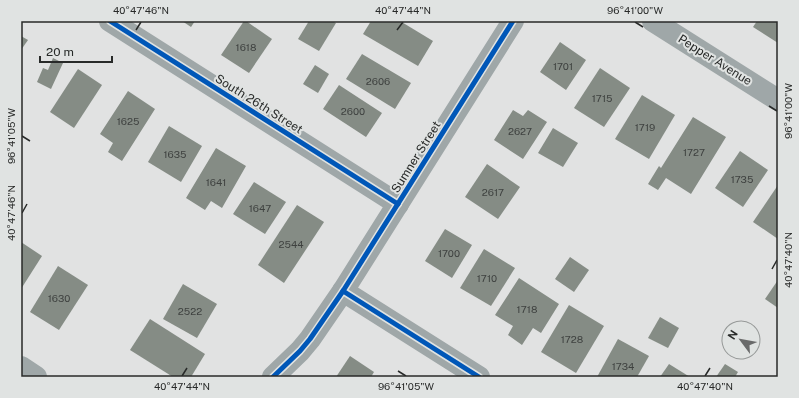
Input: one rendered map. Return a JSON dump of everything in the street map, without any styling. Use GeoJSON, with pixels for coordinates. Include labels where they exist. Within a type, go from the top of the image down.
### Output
{"type":"FeatureCollection","features":[{"type":"Feature","properties":{"kind":"street","name":"South 26th Street"},"geometry":{"type":"LineString","coordinates":[[110,21],[398,204]]}},
{"type":"Feature","properties":{"kind":"street","name":"Sumner Street"},"geometry":{"type":"LineString","coordinates":[[273,377],[300,351],[310,339],[343,291],[513,21]]}},
{"type":"Feature","properties":{"kind":"street","name":"Pepper Avenue"},"geometry":{"type":"LineString","coordinates":[[653,21],[778,100]]}},
{"type":"Feature","properties":{"kind":"street"},"geometry":{"type":"LineString","coordinates":[[343,291],[479,377]]}},
{"type":"Feature","properties":{"kind":"street"},"geometry":{"type":"LineString","coordinates":[[21,368],[36,377]]}},
{"type":"Feature","properties":{"kind":"building"},"geometry":{"type":"Polygon","coordinates":[[[182,21],[195,21],[191,27],[182,21]]]}},
{"type":"Feature","properties":{"kind":"building"},"geometry":{"type":"Polygon","coordinates":[[[244,21],[272,39],[249,73],[221,55],[244,21]]]}},
{"type":"Feature","properties":{"kind":"building"},"geometry":{"type":"Polygon","coordinates":[[[309,21],[332,21],[336,23],[319,51],[298,39],[309,21]]]}},
{"type":"Feature","properties":{"kind":"building"},"geometry":{"type":"Polygon","coordinates":[[[371,21],[400,21],[433,41],[418,66],[363,34],[371,21]]]}},
{"type":"Feature","properties":{"kind":"building"},"geometry":{"type":"Polygon","coordinates":[[[757,21],[778,21],[778,43],[753,27],[757,21]]]}},
{"type":"Feature","properties":{"kind":"building"},"geometry":{"type":"Polygon","coordinates":[[[21,36],[28,40],[21,50],[21,36]]]}},
{"type":"Feature","properties":{"kind":"building"},"geometry":{"type":"Polygon","coordinates":[[[560,42],[586,60],[566,90],[540,72],[560,42]]]}},
{"type":"Feature","properties":{"kind":"building"},"geometry":{"type":"Polygon","coordinates":[[[362,54],[411,83],[395,109],[346,79],[362,54]]]}},
{"type":"Feature","properties":{"kind":"building"},"geometry":{"type":"Polygon","coordinates":[[[53,58],[63,63],[51,89],[37,82],[43,68],[48,70],[53,58]]]}},
{"type":"Feature","properties":{"kind":"building"},"geometry":{"type":"Polygon","coordinates":[[[315,65],[329,74],[318,93],[303,84],[315,65]]]}},
{"type":"Feature","properties":{"kind":"building"},"geometry":{"type":"Polygon","coordinates":[[[600,68],[630,88],[604,127],[574,108],[600,68]]]}},
{"type":"Feature","properties":{"kind":"building"},"geometry":{"type":"Polygon","coordinates":[[[78,69],[102,85],[74,128],[50,112],[78,69]]]}},
{"type":"Feature","properties":{"kind":"building"},"geometry":{"type":"Polygon","coordinates":[[[339,85],[382,113],[366,137],[323,109],[339,85]]]}},
{"type":"Feature","properties":{"kind":"building"},"geometry":{"type":"Polygon","coordinates":[[[128,91],[155,109],[122,161],[108,152],[113,143],[100,134],[128,91]]]}},
{"type":"Feature","properties":{"kind":"building"},"geometry":{"type":"Polygon","coordinates":[[[642,95],[675,115],[649,159],[615,139],[642,95]]]}},
{"type":"Feature","properties":{"kind":"building"},"geometry":{"type":"Polygon","coordinates":[[[513,110],[523,116],[528,110],[547,122],[523,159],[494,140],[513,110]]]}},
{"type":"Feature","properties":{"kind":"building"},"geometry":{"type":"Polygon","coordinates":[[[693,117],[726,137],[691,194],[666,178],[658,190],[648,184],[659,166],[661,168],[693,117]]]}},
{"type":"Feature","properties":{"kind":"building"},"geometry":{"type":"Polygon","coordinates":[[[169,126],[202,146],[181,182],[148,162],[169,126]]]}},
{"type":"Feature","properties":{"kind":"building"},"geometry":{"type":"Polygon","coordinates":[[[553,128],[578,143],[563,167],[538,153],[553,128]]]}},
{"type":"Feature","properties":{"kind":"building"},"geometry":{"type":"Polygon","coordinates":[[[216,148],[246,166],[222,208],[211,201],[205,210],[186,198],[216,148]]]}},
{"type":"Feature","properties":{"kind":"building"},"geometry":{"type":"Polygon","coordinates":[[[740,151],[768,170],[743,207],[715,188],[740,151]]]}},
{"type":"Feature","properties":{"kind":"building"},"geometry":{"type":"Polygon","coordinates":[[[487,164],[520,187],[498,219],[465,197],[487,164]]]}},
{"type":"Feature","properties":{"kind":"building"},"geometry":{"type":"Polygon","coordinates":[[[254,182],[286,202],[265,234],[233,214],[254,182]]]}},
{"type":"Feature","properties":{"kind":"building"},"geometry":{"type":"Polygon","coordinates":[[[778,185],[778,239],[753,222],[778,185]]]}},
{"type":"Feature","properties":{"kind":"building"},"geometry":{"type":"Polygon","coordinates":[[[297,205],[324,222],[284,283],[258,265],[297,205]]]}},
{"type":"Feature","properties":{"kind":"building"},"geometry":{"type":"Polygon","coordinates":[[[445,229],[472,245],[452,278],[425,261],[445,229]]]}},
{"type":"Feature","properties":{"kind":"building"},"geometry":{"type":"Polygon","coordinates":[[[21,242],[42,256],[21,289],[21,242]]]}},
{"type":"Feature","properties":{"kind":"building"},"geometry":{"type":"Polygon","coordinates":[[[484,249],[515,268],[491,306],[460,288],[484,249]]]}},
{"type":"Feature","properties":{"kind":"building"},"geometry":{"type":"Polygon","coordinates":[[[570,257],[589,270],[574,292],[555,279],[570,257]]]}},
{"type":"Feature","properties":{"kind":"building"},"geometry":{"type":"Polygon","coordinates":[[[58,266],[88,285],[59,330],[30,312],[58,266]]]}},
{"type":"Feature","properties":{"kind":"building"},"geometry":{"type":"Polygon","coordinates":[[[519,278],[559,304],[541,333],[533,328],[522,345],[508,335],[513,326],[495,315],[519,278]]]}},
{"type":"Feature","properties":{"kind":"building"},"geometry":{"type":"Polygon","coordinates":[[[778,280],[778,308],[765,299],[778,280]]]}},
{"type":"Feature","properties":{"kind":"building"},"geometry":{"type":"Polygon","coordinates":[[[183,284],[217,304],[197,338],[163,319],[183,284]]]}},
{"type":"Feature","properties":{"kind":"building"},"geometry":{"type":"Polygon","coordinates":[[[569,305],[604,326],[576,373],[541,352],[569,305]]]}},
{"type":"Feature","properties":{"kind":"building"},"geometry":{"type":"Polygon","coordinates":[[[660,317],[679,328],[668,348],[648,338],[660,317]]]}},
{"type":"Feature","properties":{"kind":"building"},"geometry":{"type":"Polygon","coordinates":[[[150,319],[205,354],[191,377],[173,377],[130,350],[150,319]]]}},
{"type":"Feature","properties":{"kind":"building"},"geometry":{"type":"Polygon","coordinates":[[[618,339],[649,356],[637,377],[597,377],[618,339]]]}},
{"type":"Feature","properties":{"kind":"building"},"geometry":{"type":"Polygon","coordinates":[[[350,356],[374,372],[371,377],[336,377],[350,356]]]}},
{"type":"Feature","properties":{"kind":"building"},"geometry":{"type":"Polygon","coordinates":[[[669,364],[690,377],[660,377],[669,364]]]}},
{"type":"Feature","properties":{"kind":"building"},"geometry":{"type":"Polygon","coordinates":[[[725,364],[738,372],[735,377],[716,377],[725,364]]]}},
{"type":"Feature","properties":{"kind":"cycle path"},"geometry":{"type":"LineString","coordinates":[[110,21],[398,204]]}},
{"type":"Feature","properties":{"kind":"cycle path"},"geometry":{"type":"LineString","coordinates":[[273,377],[300,351],[310,339],[343,291],[513,21]]}},
{"type":"Feature","properties":{"kind":"cycle path"},"geometry":{"type":"LineString","coordinates":[[343,291],[479,377]]}}]}
